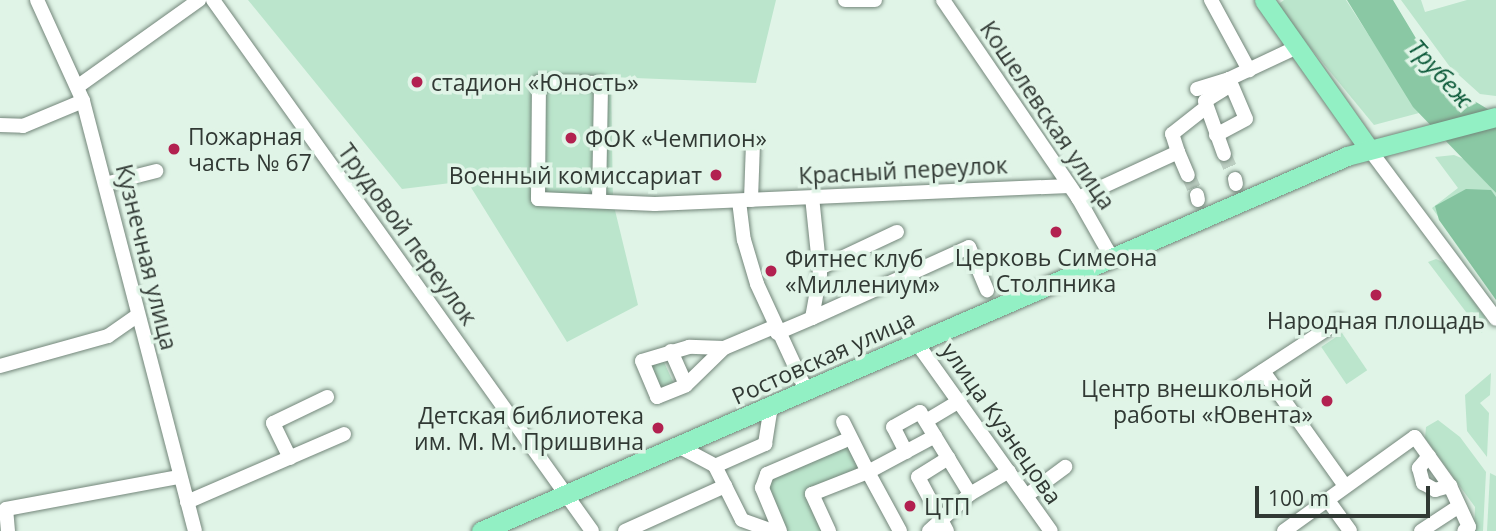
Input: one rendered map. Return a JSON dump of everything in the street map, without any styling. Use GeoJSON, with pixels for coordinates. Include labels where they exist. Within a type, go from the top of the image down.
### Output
{"type":"FeatureCollection","features":[{"type":"Feature","properties":{"kind":"main road"},"geometry":{"type":"LineString","coordinates":[[1264,0],[1369,149]]}},
{"type":"Feature","properties":{"kind":"main road","name":"Ростовская улица"},"geometry":{"type":"LineString","coordinates":[[481,531],[1369,149],[1496,117]]}},
{"type":"Feature","properties":{"kind":"street","name":"Кузнечная улица"},"geometry":{"type":"LineString","coordinates":[[37,0],[83,101],[195,531]]}},
{"type":"Feature","properties":{"kind":"street"},"geometry":{"type":"LineString","coordinates":[[77,87],[199,0]]}},
{"type":"Feature","properties":{"kind":"street","name":"Трудовой переулок"},"geometry":{"type":"LineString","coordinates":[[213,0],[592,531]]}},
{"type":"Feature","properties":{"kind":"street"},"geometry":{"type":"LineString","coordinates":[[845,0],[875,0]]}},
{"type":"Feature","properties":{"kind":"street","name":"Кошелевская улица"},"geometry":{"type":"LineString","coordinates":[[943,0],[1078,198],[1112,258]]}},
{"type":"Feature","properties":{"kind":"street"},"geometry":{"type":"LineString","coordinates":[[1211,0],[1249,69]]}},
{"type":"Feature","properties":{"kind":"street"},"geometry":{"type":"LineString","coordinates":[[1197,89],[1229,79],[1297,47]]}},
{"type":"Feature","properties":{"kind":"street"},"geometry":{"type":"LineString","coordinates":[[1224,154],[1205,108],[1206,99],[1227,87],[1229,79]]}},
{"type":"Feature","properties":{"kind":"street"},"geometry":{"type":"LineString","coordinates":[[1216,135],[1246,119],[1229,79]]}},
{"type":"Feature","properties":{"kind":"street","name":"Красный переулок"},"geometry":{"type":"LineString","coordinates":[[604,202],[601,83],[539,82],[538,200],[604,202],[745,200],[1070,186]]}},
{"type":"Feature","properties":{"kind":"street"},"geometry":{"type":"LineString","coordinates":[[0,125],[23,126],[83,101]]}},
{"type":"Feature","properties":{"kind":"street"},"geometry":{"type":"LineString","coordinates":[[1188,175],[1172,134],[1205,108]]}},
{"type":"Feature","properties":{"kind":"street"},"geometry":{"type":"LineString","coordinates":[[753,144],[745,200],[744,240],[775,330],[807,392]]}},
{"type":"Feature","properties":{"kind":"street"},"geometry":{"type":"LineString","coordinates":[[1369,149],[1496,319]]}},
{"type":"Feature","properties":{"kind":"street"},"geometry":{"type":"LineString","coordinates":[[1078,198],[1178,152]]}},
{"type":"Feature","properties":{"kind":"street"},"geometry":{"type":"LineString","coordinates":[[105,184],[156,171]]}},
{"type":"Feature","properties":{"kind":"street"},"geometry":{"type":"LineString","coordinates":[[812,197],[820,268],[812,318]]}},
{"type":"Feature","properties":{"kind":"street"},"geometry":{"type":"LineString","coordinates":[[820,268],[897,232]]}},
{"type":"Feature","properties":{"kind":"street"},"geometry":{"type":"LineString","coordinates":[[724,348],[686,385],[657,397],[642,361],[671,351],[724,348],[812,318],[969,247],[987,290]]}},
{"type":"Feature","properties":{"kind":"street"},"geometry":{"type":"LineString","coordinates":[[0,366],[108,336],[137,316]]}},
{"type":"Feature","properties":{"kind":"street"},"geometry":{"type":"LineString","coordinates":[[1235,389],[1339,321]]}},
{"type":"Feature","properties":{"kind":"street","name":"улица Кузнецова"},"geometry":{"type":"LineString","coordinates":[[916,342],[1051,531]]}},
{"type":"Feature","properties":{"kind":"street"},"geometry":{"type":"LineString","coordinates":[[671,351],[686,385]]}},
{"type":"Feature","properties":{"kind":"street"},"geometry":{"type":"LineString","coordinates":[[1263,371],[1352,485]]}},
{"type":"Feature","properties":{"kind":"street"},"geometry":{"type":"LineString","coordinates":[[290,458],[273,423],[327,397]]}},
{"type":"Feature","properties":{"kind":"street"},"geometry":{"type":"LineString","coordinates":[[926,421],[959,401]]}},
{"type":"Feature","properties":{"kind":"street"},"geometry":{"type":"LineString","coordinates":[[771,408],[765,444],[775,470]]}},
{"type":"Feature","properties":{"kind":"street"},"geometry":{"type":"LineString","coordinates":[[906,452],[893,427],[920,412],[970,494]]}},
{"type":"Feature","properties":{"kind":"street"},"geometry":{"type":"LineString","coordinates":[[843,422],[900,531]]}},
{"type":"Feature","properties":{"kind":"street"},"geometry":{"type":"LineString","coordinates":[[187,502],[344,433]]}},
{"type":"Feature","properties":{"kind":"street"},"geometry":{"type":"LineString","coordinates":[[1284,531],[1326,499],[1352,485],[1416,435],[1450,486],[1469,527],[1464,531]]}},
{"type":"Feature","properties":{"kind":"street"},"geometry":{"type":"LineString","coordinates":[[829,531],[812,494],[868,472],[935,436]]}},
{"type":"Feature","properties":{"kind":"street"},"geometry":{"type":"LineString","coordinates":[[780,531],[762,488],[767,474],[844,441]]}},
{"type":"Feature","properties":{"kind":"street"},"geometry":{"type":"LineString","coordinates":[[715,466],[765,444]]}},
{"type":"Feature","properties":{"kind":"street"},"geometry":{"type":"LineString","coordinates":[[680,447],[715,466],[742,520],[772,531]]}},
{"type":"Feature","properties":{"kind":"street"},"geometry":{"type":"LineString","coordinates":[[1429,456],[1419,468],[1423,483],[1435,491],[1450,486]]}},
{"type":"Feature","properties":{"kind":"street"},"geometry":{"type":"LineString","coordinates":[[948,458],[918,477],[939,528],[970,494],[1009,471]]}},
{"type":"Feature","properties":{"kind":"street"},"geometry":{"type":"LineString","coordinates":[[1026,496],[1065,467]]}},
{"type":"Feature","properties":{"kind":"street"},"geometry":{"type":"LineString","coordinates":[[8,531],[6,509],[179,477]]}},
{"type":"Feature","properties":{"kind":"street"},"geometry":{"type":"LineString","coordinates":[[625,531],[725,486]]}},
{"type":"Feature","properties":{"kind":"street"},"geometry":{"type":"LineString","coordinates":[[1326,499],[1350,531]]}},
{"type":"Feature","properties":{"kind":"street"},"geometry":{"type":"LineString","coordinates":[[1421,531],[1459,506]]}},
{"type":"Feature","properties":{"kind":"shaded area"},"geometry":{"type":"Polygon","coordinates":[[[248,0],[776,0],[756,83],[611,77],[613,202],[638,305],[567,342],[467,181],[402,189],[248,0]]]}},
{"type":"Feature","properties":{"kind":"shaded area"},"geometry":{"type":"Polygon","coordinates":[[[1284,0],[1346,0],[1419,113],[1374,125],[1276,6],[1284,0]]]}},
{"type":"Feature","properties":{"kind":"shaded area"},"geometry":{"type":"Polygon","coordinates":[[[1347,0],[1393,0],[1432,65],[1466,96],[1496,114],[1496,193],[1413,107],[1347,0]]]}},
{"type":"Feature","properties":{"kind":"shaded area"},"geometry":{"type":"Polygon","coordinates":[[[1401,0],[1421,0],[1425,12],[1467,0],[1496,0],[1496,96],[1480,94],[1450,67],[1401,0]]]}},
{"type":"Feature","properties":{"kind":"shaded area"},"geometry":{"type":"Polygon","coordinates":[[[1454,155],[1464,159],[1496,193],[1496,296],[1432,208],[1458,188],[1435,157],[1454,155]]]}},
{"type":"Feature","properties":{"kind":"shaded area"},"geometry":{"type":"Polygon","coordinates":[[[1466,189],[1491,190],[1496,197],[1496,300],[1439,220],[1435,206],[1466,189]]]}},
{"type":"Feature","properties":{"kind":"shaded area"},"geometry":{"type":"Polygon","coordinates":[[[1436,259],[1445,263],[1485,317],[1482,333],[1428,262],[1436,259]]]}},
{"type":"Feature","properties":{"kind":"shaded area"},"geometry":{"type":"Polygon","coordinates":[[[1342,333],[1367,370],[1346,384],[1321,347],[1342,333]]]}},
{"type":"Feature","properties":{"kind":"shaded area"},"geometry":{"type":"Polygon","coordinates":[[[662,358],[674,384],[659,391],[647,365],[662,358]]]}},
{"type":"Feature","properties":{"kind":"shaded area"},"geometry":{"type":"Polygon","coordinates":[[[1491,373],[1490,395],[1480,403],[1489,413],[1487,457],[1467,431],[1465,395],[1491,373]]]}},
{"type":"Feature","properties":{"kind":"shaded area"},"geometry":{"type":"Polygon","coordinates":[[[1438,420],[1460,437],[1486,472],[1483,531],[1474,531],[1475,507],[1425,438],[1426,427],[1438,420]]]}},
{"type":"Feature","properties":{"kind":"shaded area"},"geometry":{"type":"Polygon","coordinates":[[[855,442],[868,472],[812,494],[829,531],[781,531],[783,520],[768,487],[770,477],[855,442]]]}},
{"type":"Feature","properties":{"kind":"shaded area"},"geometry":{"type":"Polygon","coordinates":[[[1490,473],[1496,476],[1496,531],[1487,531],[1490,473]]]}},
{"type":"Feature","properties":{"kind":"tunnel"},"geometry":{"type":"LineString","coordinates":[[1224,154],[1235,179]]}},
{"type":"Feature","properties":{"kind":"tunnel"},"geometry":{"type":"LineString","coordinates":[[1188,175],[1197,195]]}},
{"type":"Feature","properties":{"kind":"place","name":"стадион «Юность»"},"geometry":{"type":"Point","coordinates":[417,82]}},
{"type":"Feature","properties":{"kind":"place","name":"ФОК «Чемпион»"},"geometry":{"type":"Point","coordinates":[571,138]}},
{"type":"Feature","properties":{"kind":"place","name":"Пожарная часть № 67"},"geometry":{"type":"Point","coordinates":[174,149]}},
{"type":"Feature","properties":{"kind":"place","name":"Военный комиссариат"},"geometry":{"type":"Point","coordinates":[716,175]}},
{"type":"Feature","properties":{"kind":"place","name":"Церковь Симеона Столпника"},"geometry":{"type":"Point","coordinates":[1056,232]}},
{"type":"Feature","properties":{"kind":"place","name":"Фитнес клуб «Миллениум»"},"geometry":{"type":"Point","coordinates":[771,271]}},
{"type":"Feature","properties":{"kind":"place","name":"Народная площадь"},"geometry":{"type":"Point","coordinates":[1376,295]}},
{"type":"Feature","properties":{"kind":"place","name":"Центр внешкольной работы «Ювента»"},"geometry":{"type":"Point","coordinates":[1327,401]}},
{"type":"Feature","properties":{"kind":"place","name":"Детская библиотека им. М. М. Пришвина"},"geometry":{"type":"Point","coordinates":[658,428]}},
{"type":"Feature","properties":{"kind":"place","name":"ЦТП"},"geometry":{"type":"Point","coordinates":[910,506]}},
{"type":"Feature","properties":{"kind":"water label","name":"Трубеж"},"geometry":{"type":"Point","coordinates":[1441,73]}}]}
